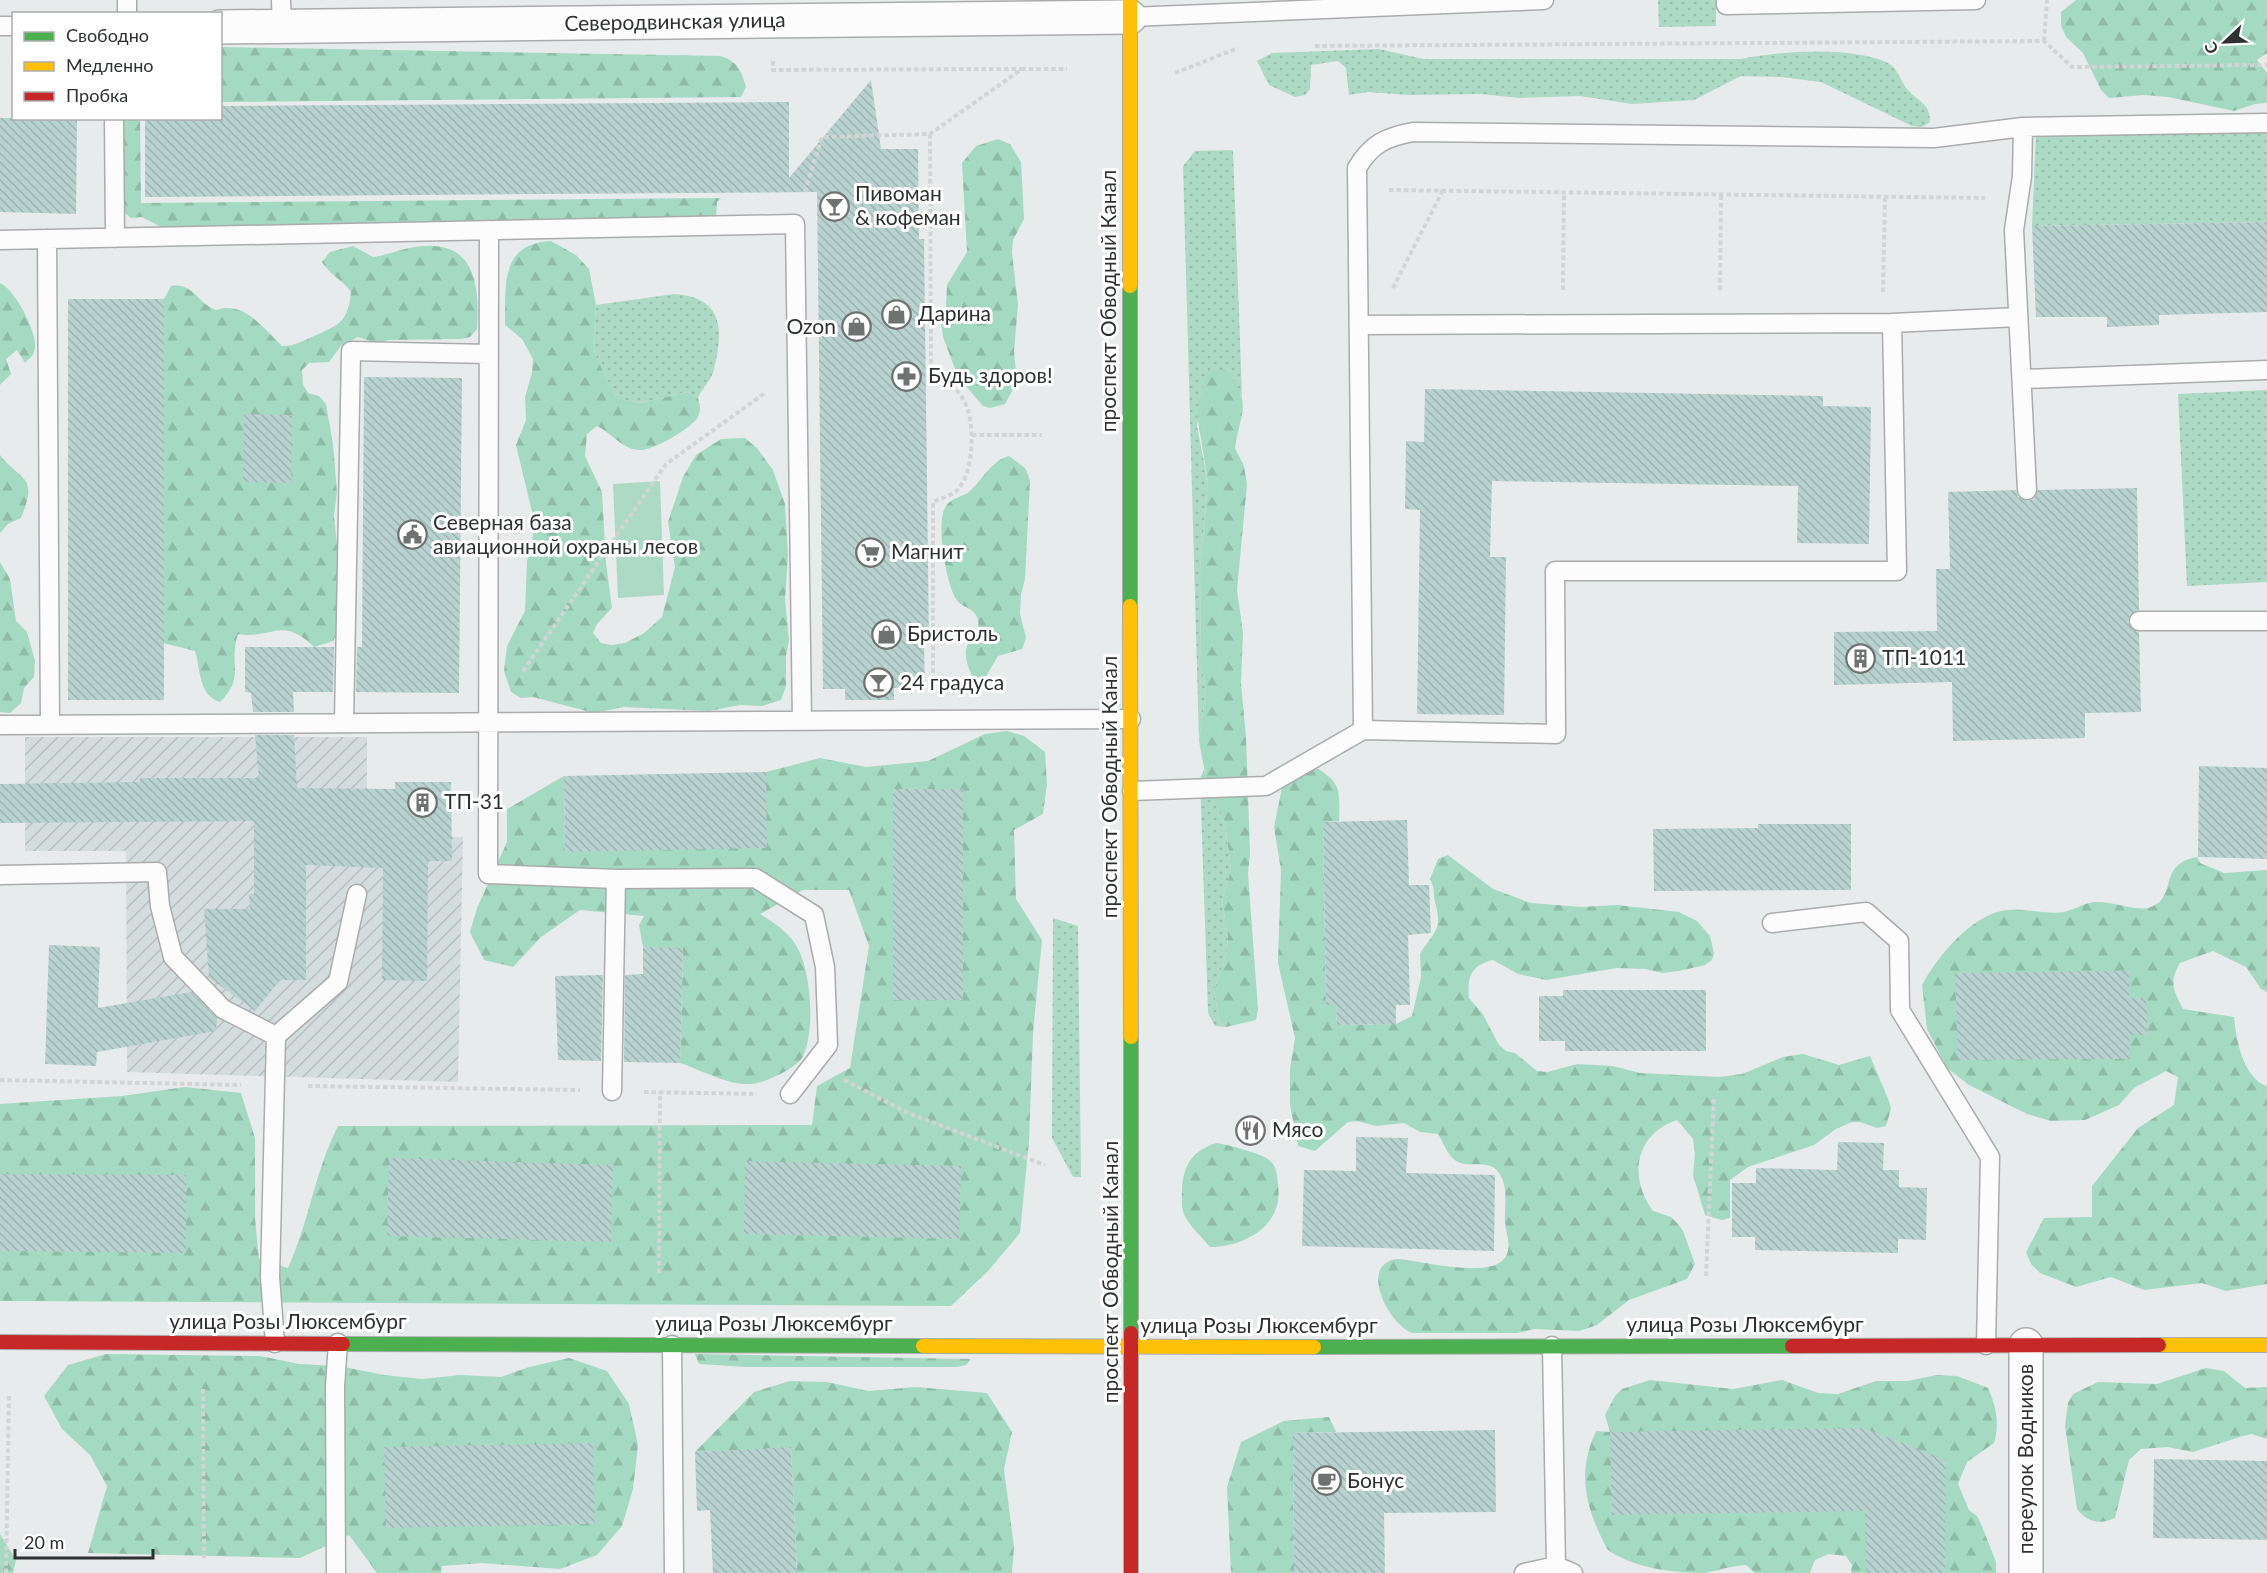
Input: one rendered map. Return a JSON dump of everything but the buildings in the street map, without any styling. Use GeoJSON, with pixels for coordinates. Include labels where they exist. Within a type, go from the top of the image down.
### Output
{"type":"FeatureCollection","features":[{"type":"Feature","properties":{"kind":"street","name":"Северодвинская улица"},"geometry":{"type":"LineString","coordinates":[[222,27],[281,13],[1130,8]]}},
{"type":"Feature","properties":{"kind":"street","name":"проспект Обводный Канал"},"geometry":{"type":"LineString","coordinates":[[1130,8],[1133,1347],[1131,1573]]}},
{"type":"Feature","properties":{"kind":"street","name":"улица Розы Люксембург"},"geometry":{"type":"LineString","coordinates":[[0,1342],[1133,1347],[2267,1345]]}},
{"type":"Feature","properties":{"kind":"street","name":"переулок Водников"},"geometry":{"type":"LineString","coordinates":[[2026,1345],[2026,1573]]}},
{"type":"Feature","properties":{"kind":"lane"},"geometry":{"type":"LineString","coordinates":[[1725,0],[1726,5],[1976,0]]}},
{"type":"Feature","properties":{"kind":"lane"},"geometry":{"type":"LineString","coordinates":[[1130,8],[1543,1]]}},
{"type":"Feature","properties":{"kind":"lane"},"geometry":{"type":"LineString","coordinates":[[114,120],[115,238]]}},
{"type":"Feature","properties":{"kind":"lane"},"geometry":{"type":"LineString","coordinates":[[1363,730],[1367,325],[1357,168],[1366,152],[1386,138],[1413,132],[1934,138],[2023,127],[2267,123]]}},
{"type":"Feature","properties":{"kind":"lane"},"geometry":{"type":"LineString","coordinates":[[2023,127],[2020,199],[2014,230],[2027,490]]}},
{"type":"Feature","properties":{"kind":"lane"},"geometry":{"type":"LineString","coordinates":[[0,240],[795,224],[802,720]]}},
{"type":"Feature","properties":{"kind":"lane"},"geometry":{"type":"LineString","coordinates":[[489,230],[488,874],[616,879],[755,878],[814,915],[825,967],[828,1046],[790,1094]]}},
{"type":"Feature","properties":{"kind":"lane"},"geometry":{"type":"LineString","coordinates":[[47,239],[50,724]]}},
{"type":"Feature","properties":{"kind":"lane"},"geometry":{"type":"LineString","coordinates":[[1367,325],[1892,323],[2018,317]]}},
{"type":"Feature","properties":{"kind":"lane"},"geometry":{"type":"LineString","coordinates":[[1132,791],[1266,786],[1363,730],[1556,734],[1555,572],[1897,571],[1892,323]]}},
{"type":"Feature","properties":{"kind":"lane"},"geometry":{"type":"LineString","coordinates":[[344,723],[351,351],[488,354]]}},
{"type":"Feature","properties":{"kind":"lane"},"geometry":{"type":"LineString","coordinates":[[2022,379],[2267,370]]}},
{"type":"Feature","properties":{"kind":"lane"},"geometry":{"type":"LineString","coordinates":[[2139,621],[2267,621]]}},
{"type":"Feature","properties":{"kind":"lane"},"geometry":{"type":"LineString","coordinates":[[0,725],[933,718],[1131,719]]}},
{"type":"Feature","properties":{"kind":"lane"},"geometry":{"type":"LineString","coordinates":[[0,875],[157,872],[159,906],[173,957],[223,1009],[276,1036]]}},
{"type":"Feature","properties":{"kind":"lane"},"geometry":{"type":"LineString","coordinates":[[612,1091],[616,879]]}},
{"type":"Feature","properties":{"kind":"lane"},"geometry":{"type":"LineString","coordinates":[[275,1343],[270,1277],[276,1036],[338,982],[357,894]]}},
{"type":"Feature","properties":{"kind":"lane"},"geometry":{"type":"LineString","coordinates":[[1772,923],[1866,912],[1899,941],[1900,1010],[1990,1157],[1986,1345]]}},
{"type":"Feature","properties":{"kind":"lane"},"geometry":{"type":"LineString","coordinates":[[336,1573],[335,1386],[338,1343]]}},
{"type":"Feature","properties":{"kind":"lane"},"geometry":{"type":"LineString","coordinates":[[672,1345],[674,1573]]}},
{"type":"Feature","properties":{"kind":"lane"},"geometry":{"type":"LineString","coordinates":[[1524,1573],[1564,1570],[1552,1346]]}},
{"type":"Feature","properties":{"kind":"path"},"geometry":{"type":"LineString","coordinates":[[2044,41],[2047,0]]}},
{"type":"Feature","properties":{"kind":"path"},"geometry":{"type":"LineString","coordinates":[[1313,46],[2044,41],[2072,67],[2267,65]]}},
{"type":"Feature","properties":{"kind":"path"},"geometry":{"type":"LineString","coordinates":[[1175,73],[1241,46]]}},
{"type":"Feature","properties":{"kind":"path"},"geometry":{"type":"LineString","coordinates":[[795,224],[822,137],[930,134],[1022,69]]}},
{"type":"Feature","properties":{"kind":"path"},"geometry":{"type":"LineString","coordinates":[[773,70],[1067,69]]}},
{"type":"Feature","properties":{"kind":"path"},"geometry":{"type":"LineString","coordinates":[[930,134],[931,374],[949,381],[964,400],[972,435],[970,466],[956,492],[933,502],[933,718]]}},
{"type":"Feature","properties":{"kind":"path"},"geometry":{"type":"LineString","coordinates":[[1377,189],[2020,199]]}},
{"type":"Feature","properties":{"kind":"path"},"geometry":{"type":"LineString","coordinates":[[1367,325],[1375,305],[1395,286],[1443,190]]}},
{"type":"Feature","properties":{"kind":"path"},"geometry":{"type":"LineString","coordinates":[[1563,296],[1564,192]]}},
{"type":"Feature","properties":{"kind":"path"},"geometry":{"type":"LineString","coordinates":[[1720,299],[1721,194]]}},
{"type":"Feature","properties":{"kind":"path"},"geometry":{"type":"LineString","coordinates":[[487,722],[666,464],[748,403],[797,375]]}},
{"type":"Feature","properties":{"kind":"path"},"geometry":{"type":"LineString","coordinates":[[972,435],[1042,435]]}},
{"type":"Feature","properties":{"kind":"path"},"geometry":{"type":"LineString","coordinates":[[814,1064],[908,1113],[1045,1165]]}},
{"type":"Feature","properties":{"kind":"path"},"geometry":{"type":"LineString","coordinates":[[0,1080],[790,1094]]}},
{"type":"Feature","properties":{"kind":"path"},"geometry":{"type":"LineString","coordinates":[[659,1273],[660,1092]]}},
{"type":"Feature","properties":{"kind":"path"},"geometry":{"type":"LineString","coordinates":[[1707,1276],[1714,1096]]}},
{"type":"Feature","properties":{"kind":"path"},"geometry":{"type":"LineString","coordinates":[[202,1389],[204,1558]]}},
{"type":"Feature","properties":{"kind":"path"},"geometry":{"type":"LineString","coordinates":[[6,1573],[9,1394]]}},
{"type":"Feature","properties":{"kind":"shaded area"},"geometry":{"type":"Polygon","coordinates":[[[25,737],[367,737],[367,837],[463,837],[458,1082],[127,1072],[126,851],[25,851],[25,737]]]}},
{"type":"Feature","properties":{"kind":"green space"},"geometry":{"type":"Polygon","coordinates":[[[1658,0],[1716,0],[1716,26],[1659,27],[1658,0]]]}},
{"type":"Feature","properties":{"kind":"green space"},"geometry":{"type":"Polygon","coordinates":[[[2076,0],[2267,0],[2267,53],[2257,60],[2267,73],[2267,103],[2255,104],[2234,111],[2168,97],[2144,95],[2109,98],[2101,90],[2083,53],[2066,37],[2061,26],[2061,12],[2076,0]]]}},
{"type":"Feature","properties":{"kind":"green space"},"geometry":{"type":"Polygon","coordinates":[[[222,47],[721,56],[738,67],[746,87],[741,97],[222,102],[222,47]]]}},
{"type":"Feature","properties":{"kind":"green space"},"geometry":{"type":"Polygon","coordinates":[[[1379,49],[1423,59],[1741,59],[1794,52],[1853,54],[1886,62],[1897,71],[1906,87],[1926,107],[1930,122],[1922,127],[1912,126],[1821,82],[1781,77],[1741,76],[1694,100],[1632,104],[1580,96],[1520,98],[1480,94],[1409,95],[1368,92],[1349,95],[1346,68],[1338,61],[1311,65],[1310,89],[1305,95],[1295,97],[1269,85],[1257,61],[1272,53],[1379,49]]]}},
{"type":"Feature","properties":{"kind":"green space"},"geometry":{"type":"Polygon","coordinates":[[[2267,117],[2267,222],[2032,226],[2036,132],[2267,117]]]}},
{"type":"Feature","properties":{"kind":"green space"},"geometry":{"type":"Polygon","coordinates":[[[119,120],[140,120],[141,203],[721,198],[717,202],[716,216],[713,220],[163,228],[142,217],[131,218],[121,210],[119,120]]]}},
{"type":"Feature","properties":{"kind":"green space"},"geometry":{"type":"Polygon","coordinates":[[[998,139],[1010,144],[1021,162],[1024,219],[1013,240],[1012,253],[1018,305],[1014,351],[1017,382],[1005,404],[990,408],[983,406],[958,377],[943,337],[941,323],[946,306],[947,285],[967,252],[962,163],[976,146],[998,139]]]}},
{"type":"Feature","properties":{"kind":"green space"},"geometry":{"type":"Polygon","coordinates":[[[1233,150],[1242,396],[1225,370],[1204,380],[1197,426],[1208,482],[1200,571],[1201,664],[1206,691],[1199,741],[1183,166],[1195,151],[1233,150]]]}},
{"type":"Feature","properties":{"kind":"green space"},"geometry":{"type":"Polygon","coordinates":[[[551,241],[576,255],[589,269],[596,305],[593,350],[616,398],[641,403],[687,392],[698,398],[700,405],[698,417],[689,427],[648,449],[629,448],[597,426],[587,434],[585,456],[602,492],[606,563],[612,608],[597,624],[593,633],[601,643],[612,645],[625,643],[644,633],[662,617],[675,567],[668,522],[683,477],[696,455],[721,439],[745,438],[757,448],[773,470],[785,504],[788,555],[785,600],[789,640],[786,656],[786,686],[781,700],[762,706],[740,705],[709,711],[624,707],[594,713],[533,697],[521,698],[511,692],[504,671],[507,646],[525,611],[527,561],[532,545],[534,520],[516,445],[526,420],[525,397],[532,373],[533,359],[522,339],[505,325],[506,282],[514,259],[522,250],[534,244],[551,241]]]}},
{"type":"Feature","properties":{"kind":"green space"},"geometry":{"type":"Polygon","coordinates":[[[353,246],[373,257],[427,246],[444,248],[457,253],[467,263],[473,276],[477,292],[477,329],[470,337],[461,339],[388,340],[379,344],[358,337],[341,346],[329,362],[309,363],[302,370],[303,385],[308,393],[319,396],[326,404],[333,444],[337,492],[334,516],[338,554],[338,632],[333,641],[314,647],[303,637],[284,630],[250,635],[238,634],[232,685],[220,702],[213,699],[204,688],[195,651],[163,643],[164,299],[171,286],[185,287],[216,310],[236,309],[245,313],[282,346],[294,344],[330,329],[345,316],[351,292],[322,262],[330,252],[353,246]]]}},
{"type":"Feature","properties":{"kind":"green space"},"geometry":{"type":"Polygon","coordinates":[[[0,283],[19,303],[30,325],[35,345],[33,353],[25,363],[17,350],[6,359],[11,374],[0,385],[0,283]]]}},
{"type":"Feature","properties":{"kind":"green space"},"geometry":{"type":"Polygon","coordinates":[[[674,294],[690,296],[702,301],[711,309],[716,318],[719,341],[711,377],[698,398],[687,392],[641,403],[616,398],[593,350],[596,305],[674,294]]]}},
{"type":"Feature","properties":{"kind":"green space"},"geometry":{"type":"Polygon","coordinates":[[[1225,370],[1234,381],[1240,391],[1243,408],[1235,448],[1244,466],[1247,484],[1237,590],[1243,633],[1241,683],[1246,737],[1250,853],[1248,874],[1258,1009],[1256,1020],[1226,1027],[1219,1019],[1214,990],[1226,957],[1228,938],[1222,901],[1231,869],[1225,823],[1206,778],[1199,741],[1206,691],[1201,664],[1200,571],[1208,482],[1197,415],[1204,380],[1208,373],[1225,370]]]}},
{"type":"Feature","properties":{"kind":"green space"},"geometry":{"type":"Polygon","coordinates":[[[2267,390],[2267,582],[2187,586],[2178,394],[2267,390]]]}},
{"type":"Feature","properties":{"kind":"green space"},"geometry":{"type":"Polygon","coordinates":[[[0,455],[25,480],[28,493],[21,518],[8,524],[0,533],[0,455]]]}},
{"type":"Feature","properties":{"kind":"green space"},"geometry":{"type":"Polygon","coordinates":[[[1009,456],[1025,468],[1030,480],[1025,579],[1020,614],[1026,638],[1022,649],[998,656],[986,676],[974,679],[966,656],[969,642],[978,626],[978,620],[974,612],[958,602],[952,591],[943,552],[943,514],[948,503],[969,492],[992,466],[1009,456]]]}},
{"type":"Feature","properties":{"kind":"green space"},"geometry":{"type":"Polygon","coordinates":[[[660,481],[664,595],[618,598],[613,484],[660,481]]]}},
{"type":"Feature","properties":{"kind":"green space"},"geometry":{"type":"Polygon","coordinates":[[[0,562],[10,579],[16,621],[27,632],[35,661],[34,677],[24,688],[21,703],[10,713],[0,712],[0,562]]]}},
{"type":"Feature","properties":{"kind":"green space"},"geometry":{"type":"Polygon","coordinates":[[[1007,731],[1024,736],[1045,752],[1047,784],[1043,814],[1014,830],[1016,899],[1042,940],[1033,1033],[1029,1141],[1020,1233],[988,1271],[951,1306],[0,1301],[0,1104],[122,1096],[185,1087],[241,1093],[255,1138],[255,1219],[259,1259],[288,1268],[323,1161],[338,1126],[812,1125],[817,1086],[850,1068],[869,946],[849,890],[803,890],[760,914],[790,937],[802,958],[810,1002],[809,1033],[802,1058],[786,1071],[756,1083],[732,1082],[680,1063],[683,949],[643,947],[639,925],[644,916],[580,910],[541,937],[513,967],[484,960],[470,932],[477,908],[507,842],[507,809],[564,776],[565,852],[766,772],[820,758],[866,767],[928,761],[985,734],[1007,731]]]}},
{"type":"Feature","properties":{"kind":"green space"},"geometry":{"type":"Polygon","coordinates":[[[1310,764],[1333,781],[1337,786],[1339,800],[1339,821],[1323,822],[1326,1005],[1336,1005],[1337,1025],[1396,1024],[1412,1016],[1421,977],[1420,954],[1436,930],[1438,919],[1430,879],[1438,859],[1448,855],[1493,889],[1531,903],[1582,907],[1617,905],[1679,912],[1697,921],[1710,936],[1714,953],[1712,960],[1705,965],[1679,971],[1662,973],[1645,969],[1617,968],[1546,980],[1518,974],[1493,960],[1480,965],[1470,978],[1469,998],[1482,1013],[1499,1045],[1506,1051],[1515,1053],[1537,1071],[1548,1072],[1577,1064],[1613,1066],[1640,1073],[1719,1077],[1742,1074],[1783,1057],[1803,1054],[1839,1065],[1870,1056],[1891,1109],[1886,1126],[1877,1128],[1860,1122],[1852,1122],[1836,1129],[1814,1145],[1748,1167],[1730,1180],[1730,1218],[1722,1220],[1705,1215],[1693,1175],[1695,1154],[1693,1139],[1677,1120],[1652,1135],[1644,1146],[1639,1171],[1640,1184],[1653,1211],[1671,1217],[1683,1231],[1695,1264],[1687,1279],[1629,1300],[1597,1325],[1579,1331],[1535,1329],[1517,1333],[1412,1333],[1394,1318],[1386,1307],[1378,1282],[1380,1271],[1385,1263],[1397,1259],[1474,1268],[1489,1267],[1500,1262],[1507,1254],[1509,1246],[1505,1222],[1504,1184],[1499,1173],[1490,1166],[1456,1161],[1438,1134],[1420,1132],[1404,1123],[1376,1126],[1357,1121],[1348,1122],[1315,1151],[1298,1146],[1290,1105],[1290,1069],[1295,1038],[1278,963],[1281,870],[1274,827],[1286,768],[1310,764]]]}},
{"type":"Feature","properties":{"kind":"green space"},"geometry":{"type":"Polygon","coordinates":[[[1204,770],[1225,823],[1231,869],[1222,901],[1228,938],[1226,957],[1214,990],[1219,1019],[1226,1027],[1215,1026],[1208,1013],[1200,778],[1204,770]]]}},
{"type":"Feature","properties":{"kind":"green space"},"geometry":{"type":"Polygon","coordinates":[[[2197,857],[2200,863],[2224,873],[2267,870],[2267,992],[2261,989],[2246,967],[2213,951],[2180,963],[2173,981],[2183,1009],[2234,1017],[2242,1057],[2252,1075],[2267,1086],[2267,1284],[2226,1291],[2202,1283],[2144,1290],[2111,1277],[2076,1287],[2040,1273],[2031,1264],[2026,1252],[2044,1218],[2092,1217],[2092,1186],[2138,1128],[2174,1105],[2178,1077],[2166,1071],[2134,1088],[2119,1105],[2085,1120],[2051,1121],[2027,1114],[1969,1085],[1947,1068],[1927,1029],[1922,985],[1947,949],[1982,918],[2009,910],[2064,912],[2094,902],[2148,908],[2158,904],[2163,897],[2171,874],[2176,867],[2184,861],[2197,857]]]}},
{"type":"Feature","properties":{"kind":"green space"},"geometry":{"type":"Polygon","coordinates":[[[1053,918],[1078,926],[1081,1177],[1073,1177],[1052,1138],[1053,918]]]}},
{"type":"Feature","properties":{"kind":"green space"},"geometry":{"type":"Polygon","coordinates":[[[1216,1143],[1252,1152],[1269,1160],[1276,1171],[1278,1199],[1275,1212],[1259,1231],[1236,1243],[1210,1247],[1184,1214],[1182,1191],[1184,1174],[1190,1160],[1201,1150],[1216,1143]]]}},
{"type":"Feature","properties":{"kind":"green space"},"geometry":{"type":"Polygon","coordinates":[[[106,1354],[260,1356],[299,1364],[339,1366],[384,1375],[422,1379],[461,1375],[501,1377],[529,1367],[569,1358],[607,1371],[629,1404],[638,1445],[633,1489],[622,1526],[597,1555],[560,1569],[482,1563],[442,1566],[441,1573],[377,1573],[349,1535],[300,1558],[88,1553],[107,1486],[90,1455],[62,1429],[44,1396],[68,1365],[106,1354]]]}},
{"type":"Feature","properties":{"kind":"green space"},"geometry":{"type":"Polygon","coordinates":[[[695,1354],[971,1359],[966,1365],[957,1367],[745,1367],[699,1364],[695,1354]]]}},
{"type":"Feature","properties":{"kind":"green space"},"geometry":{"type":"Polygon","coordinates":[[[2206,1368],[2224,1371],[2245,1388],[2267,1387],[2267,1439],[2252,1434],[2193,1452],[2168,1447],[2141,1449],[2129,1460],[2115,1518],[2099,1522],[2085,1517],[2077,1509],[2065,1426],[2068,1403],[2073,1394],[2098,1382],[2157,1384],[2206,1368]]]}},
{"type":"Feature","properties":{"kind":"green space"},"geometry":{"type":"Polygon","coordinates":[[[1937,1375],[1957,1376],[1988,1388],[1993,1402],[1997,1422],[1994,1443],[1967,1462],[1958,1484],[1969,1510],[1977,1516],[1981,1524],[1996,1562],[1996,1573],[1851,1573],[1852,1565],[1846,1556],[1829,1554],[1815,1560],[1810,1573],[1755,1573],[1746,1565],[1693,1573],[1641,1565],[1628,1561],[1607,1549],[1589,1505],[1585,1477],[1586,1462],[1596,1431],[1610,1432],[1605,1415],[1615,1396],[1622,1389],[1650,1380],[1733,1389],[1782,1380],[1818,1393],[1838,1394],[1876,1381],[1907,1381],[1937,1375]]]}},
{"type":"Feature","properties":{"kind":"green space"},"geometry":{"type":"Polygon","coordinates":[[[790,1381],[827,1382],[868,1391],[916,1387],[987,1393],[1012,1432],[1004,1469],[1014,1547],[1012,1573],[797,1573],[791,1448],[695,1452],[754,1392],[790,1381]]]}},
{"type":"Feature","properties":{"kind":"green space"},"geometry":{"type":"Polygon","coordinates":[[[1329,1417],[1336,1432],[1293,1433],[1294,1573],[1231,1573],[1227,1487],[1241,1442],[1284,1421],[1329,1417]]]}},
{"type":"Feature","properties":{"kind":"green space"},"geometry":{"type":"Polygon","coordinates":[[[0,1534],[16,1560],[13,1573],[0,1573],[0,1534]]]}},
{"type":"Feature","properties":{"kind":"traffic: fast"},"geometry":{"type":"LineString","coordinates":[[1130,286],[1130,606]]}},
{"type":"Feature","properties":{"kind":"traffic: fast"},"geometry":{"type":"LineString","coordinates":[[1131,1037],[1131,1333]]}},
{"type":"Feature","properties":{"kind":"traffic: fast"},"geometry":{"type":"LineString","coordinates":[[343,1344],[923,1346]]}},
{"type":"Feature","properties":{"kind":"traffic: fast"},"geometry":{"type":"LineString","coordinates":[[1314,1347],[1792,1346]]}},
{"type":"Feature","properties":{"kind":"traffic: slow"},"geometry":{"type":"LineString","coordinates":[[1130,0],[1130,286]]}},
{"type":"Feature","properties":{"kind":"traffic: slow"},"geometry":{"type":"LineString","coordinates":[[1130,606],[1131,1037]]}},
{"type":"Feature","properties":{"kind":"traffic: slow"},"geometry":{"type":"LineString","coordinates":[[2159,1345],[2267,1345]]}},
{"type":"Feature","properties":{"kind":"traffic: slow"},"geometry":{"type":"LineString","coordinates":[[923,1346],[1314,1347]]}},
{"type":"Feature","properties":{"kind":"traffic: jam"},"geometry":{"type":"LineString","coordinates":[[1131,1333],[1131,1573]]}},
{"type":"Feature","properties":{"kind":"traffic: jam"},"geometry":{"type":"LineString","coordinates":[[0,1342],[343,1344]]}},
{"type":"Feature","properties":{"kind":"traffic: jam"},"geometry":{"type":"LineString","coordinates":[[1792,1346],[2159,1345]]}},
{"type":"Feature","properties":{"kind":"place","name":"Пивоман & кофеман"},"geometry":{"type":"Point","coordinates":[834,206]}},
{"type":"Feature","properties":{"kind":"place","name":"Дарина"},"geometry":{"type":"Point","coordinates":[897,314]}},
{"type":"Feature","properties":{"kind":"place","name":"Ozon"},"geometry":{"type":"Point","coordinates":[857,327]}},
{"type":"Feature","properties":{"kind":"place","name":"Будь здоров!"},"geometry":{"type":"Point","coordinates":[907,376]}},
{"type":"Feature","properties":{"kind":"place","name":"Северная база авиационной охраны лесов"},"geometry":{"type":"Point","coordinates":[412,535]}},
{"type":"Feature","properties":{"kind":"place","name":"Магнит"},"geometry":{"type":"Point","coordinates":[870,552]}},
{"type":"Feature","properties":{"kind":"place","name":"Бристоль"},"geometry":{"type":"Point","coordinates":[886,634]}},
{"type":"Feature","properties":{"kind":"place","name":"ТП-1011"},"geometry":{"type":"Point","coordinates":[1861,658]}},
{"type":"Feature","properties":{"kind":"place","name":"24 градуса"},"geometry":{"type":"Point","coordinates":[879,683]}},
{"type":"Feature","properties":{"kind":"place","name":"ТП-31"},"geometry":{"type":"Point","coordinates":[423,802]}},
{"type":"Feature","properties":{"kind":"place","name":"Мясо"},"geometry":{"type":"Point","coordinates":[1251,1130]}},
{"type":"Feature","properties":{"kind":"place","name":"Бонус"},"geometry":{"type":"Point","coordinates":[1326,1481]}}]}
